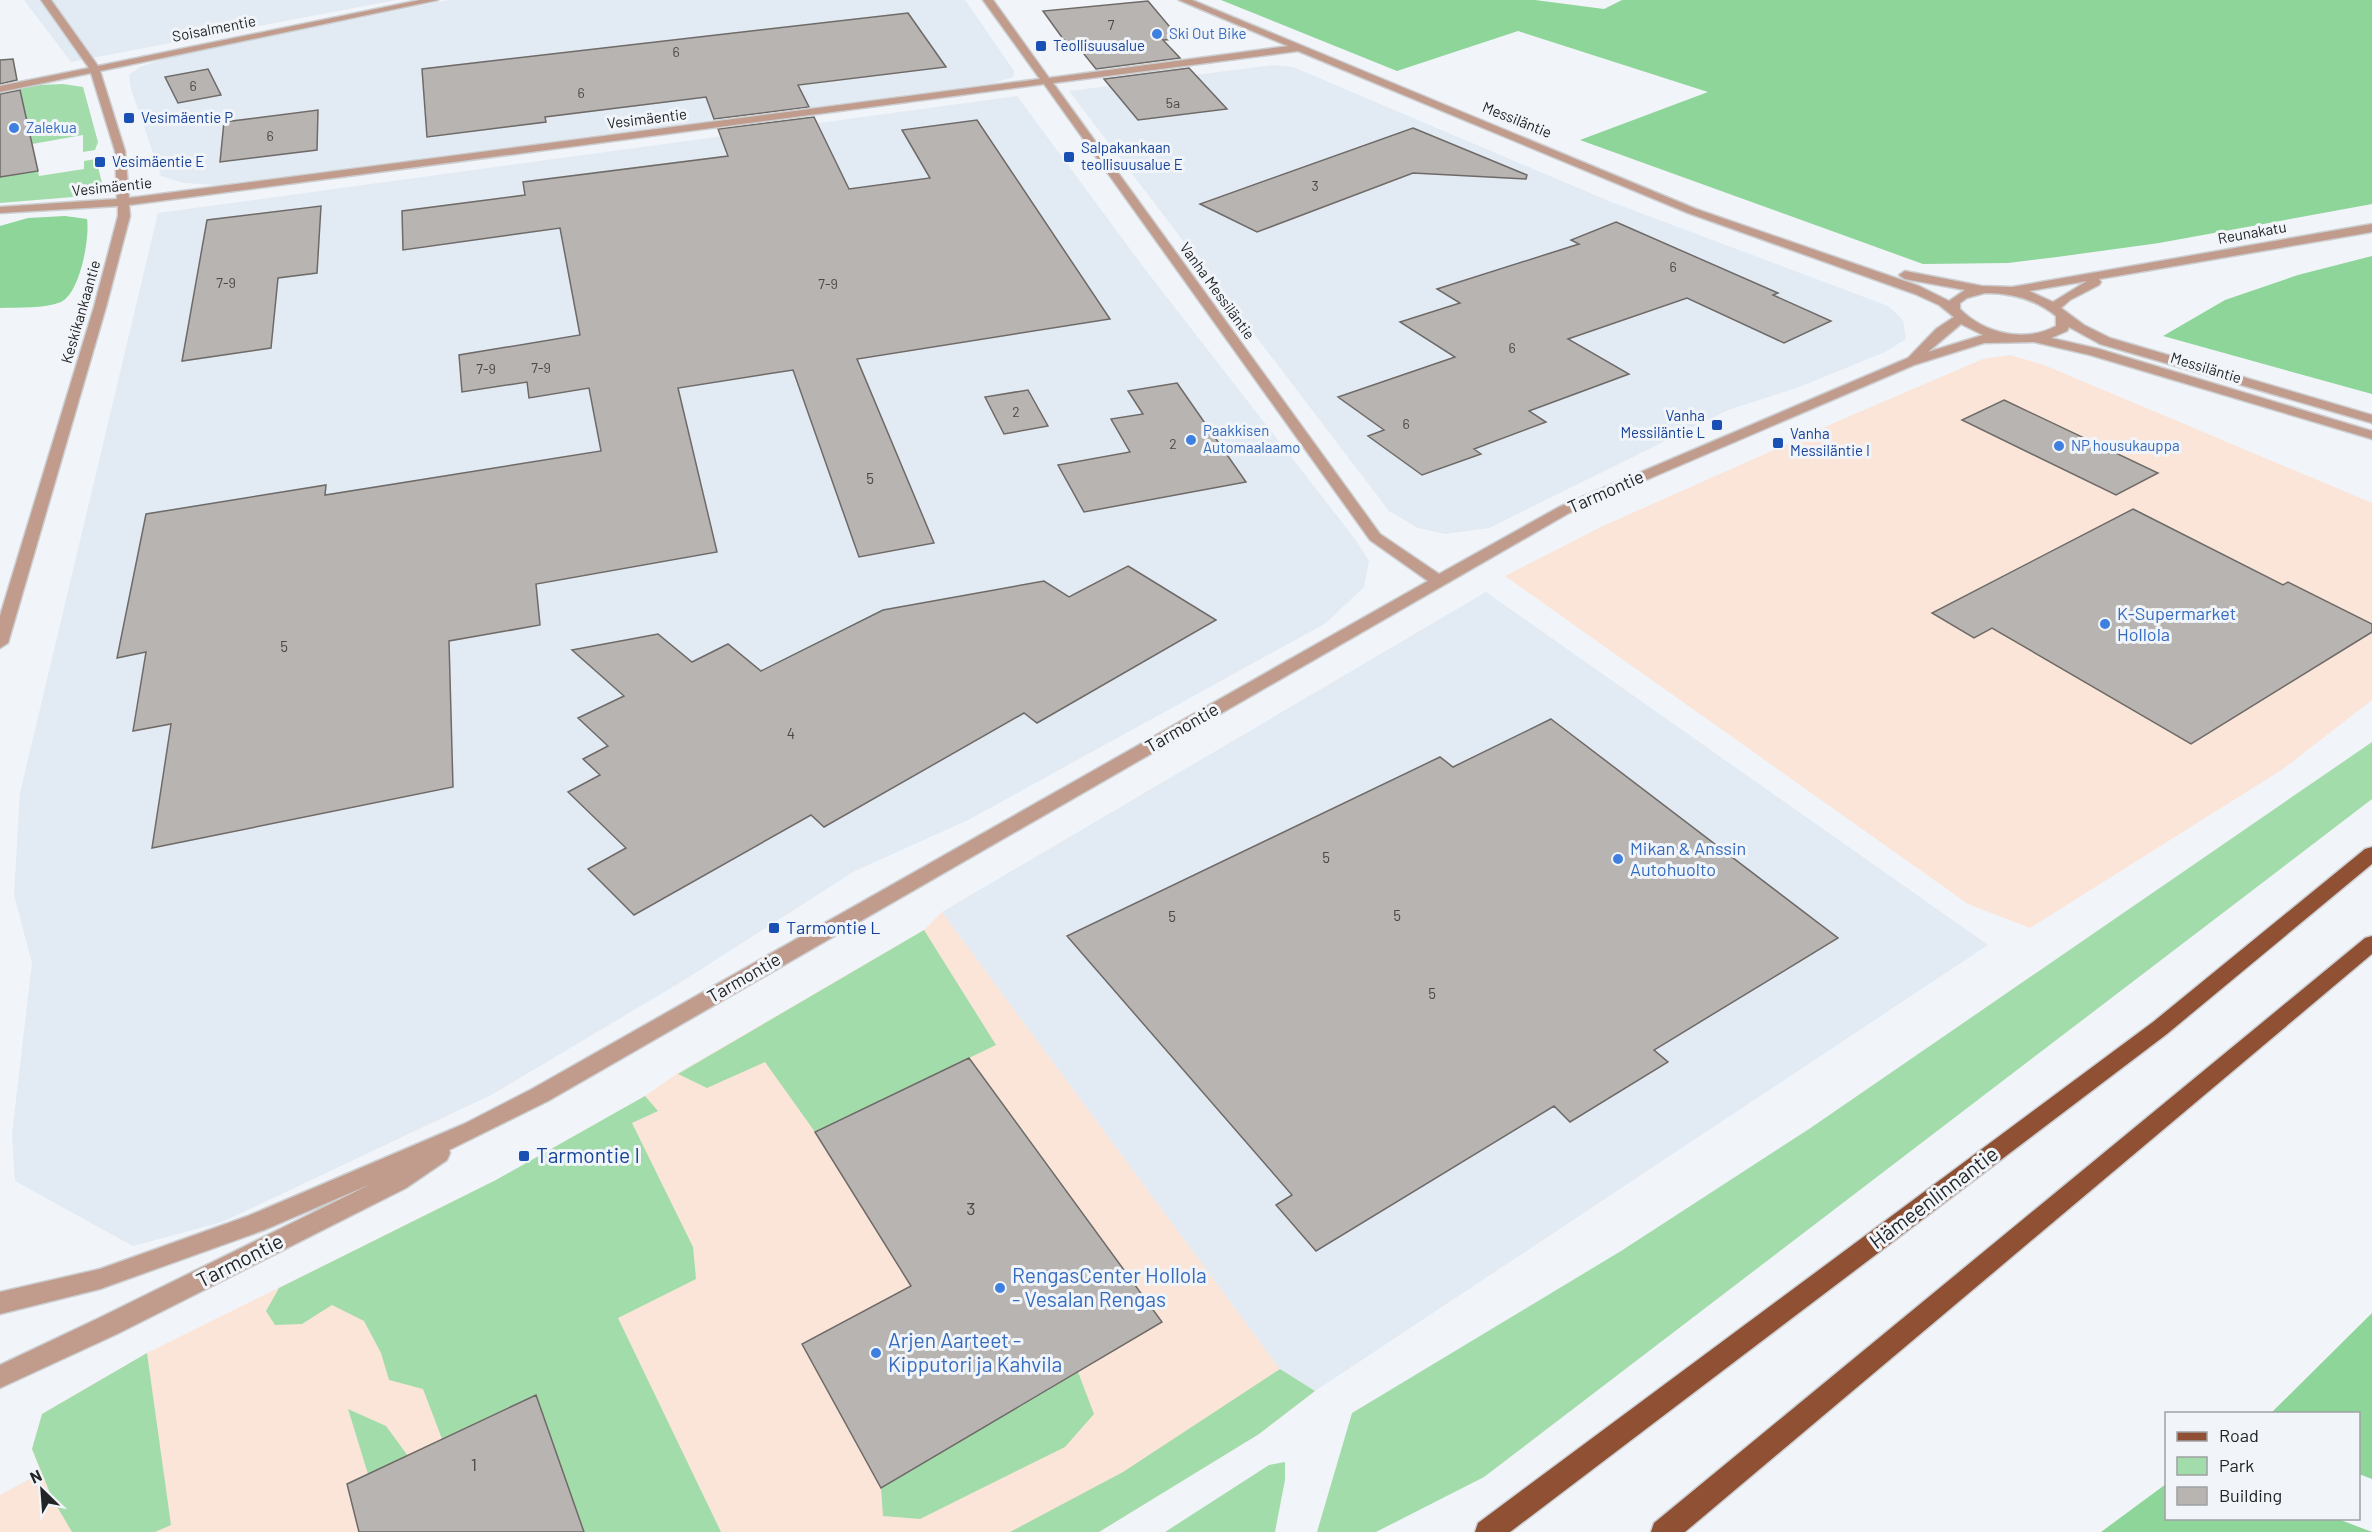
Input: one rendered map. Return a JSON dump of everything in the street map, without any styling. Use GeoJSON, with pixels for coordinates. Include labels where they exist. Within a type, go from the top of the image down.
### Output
{"type":"FeatureCollection","features":[{"type":"Feature","properties":{"kind":"main road","name":"Hämeenlinnantie"},"geometry":{"type":"LineString","coordinates":[[1488,1532],[2160,1028],[2372,854]]}},
{"type":"Feature","properties":{"kind":"main road"},"geometry":{"type":"LineString","coordinates":[[1664,1532],[2372,943]]}},
{"type":"Feature","properties":{"kind":"street","name":"Keskikankaantie"},"geometry":{"type":"LineString","coordinates":[[0,642],[107,285],[122,229],[124,202],[120,151],[94,68],[46,0]]}},
{"type":"Feature","properties":{"kind":"street","name":"Soisalmentie"},"geometry":{"type":"LineString","coordinates":[[0,90],[94,68],[434,0]]}},
{"type":"Feature","properties":{"kind":"street","name":"Vanha Messiläntie"},"geometry":{"type":"LineString","coordinates":[[988,0],[1375,537],[1440,582]]}},
{"type":"Feature","properties":{"kind":"street","name":"Messiläntie"},"geometry":{"type":"LineString","coordinates":[[1184,0],[1692,211],[1841,261],[1915,289],[1979,329],[2010,337]]}},
{"type":"Feature","properties":{"kind":"street","name":"Vesimäentie"},"geometry":{"type":"LineString","coordinates":[[0,210],[124,202],[1298,48]]}},
{"type":"Feature","properties":{"kind":"street","name":"Reunakatu"},"geometry":{"type":"LineString","coordinates":[[2007,291],[2372,228]]}},
{"type":"Feature","properties":{"kind":"street","name":"Messiläntie"},"geometry":{"type":"LineString","coordinates":[[1841,261],[1940,284],[1988,290]]}},
{"type":"Feature","properties":{"kind":"street","name":"Reunakatu"},"geometry":{"type":"LineString","coordinates":[[2030,338],[2044,337],[2062,328],[2064,322],[2058,311],[2066,297],[2087,285],[2137,270]]}},
{"type":"Feature","properties":{"kind":"street","name":"Tarmontie"},"geometry":{"type":"LineString","coordinates":[[1909,362],[1958,314],[1954,302],[1960,296],[1988,290]]}},
{"type":"Feature","properties":{"kind":"street"},"geometry":{"type":"LineString","coordinates":[[1988,290],[2007,291]]}},
{"type":"Feature","properties":{"kind":"street","name":"Messiläntie"},"geometry":{"type":"LineString","coordinates":[[2007,291],[2026,294],[2058,311],[2077,327],[2105,341],[2372,419]]}},
{"type":"Feature","properties":{"kind":"street","name":"Tarmontie"},"geometry":{"type":"LineString","coordinates":[[0,1303],[100,1279],[256,1223],[472,1130],[540,1095],[1564,510],[1909,362],[1983,339],[2010,337]]}},
{"type":"Feature","properties":{"kind":"street"},"geometry":{"type":"LineString","coordinates":[[2010,337],[2030,338]]}},
{"type":"Feature","properties":{"kind":"street","name":"Messiläntie"},"geometry":{"type":"LineString","coordinates":[[2030,338],[2079,347],[2372,435]]}},
{"type":"Feature","properties":{"kind":"street","name":"Tarmontie"},"geometry":{"type":"LineString","coordinates":[[0,1377],[119,1321],[398,1181],[472,1130]]}},
{"type":"Feature","properties":{"kind":"shaded area"},"geometry":{"type":"Polygon","coordinates":[[[24,0],[396,0],[71,62],[24,0]]]}},
{"type":"Feature","properties":{"kind":"shaded area"},"geometry":{"type":"Polygon","coordinates":[[[449,0],[965,0],[1014,71],[1013,77],[994,83],[215,185],[184,183],[161,176],[131,89],[129,75],[140,67],[166,58],[449,0]]]}},
{"type":"Feature","properties":{"kind":"shaded area"},"geometry":{"type":"Polygon","coordinates":[[[1273,65],[1293,67],[1611,202],[1888,306],[1903,320],[1906,339],[1885,352],[1799,387],[1728,410],[1489,528],[1445,534],[1418,528],[1389,511],[1069,91],[1273,65]]]}},
{"type":"Feature","properties":{"kind":"shaded area"},"geometry":{"type":"Polygon","coordinates":[[[1017,96],[1144,268],[1355,539],[1369,561],[1364,587],[1326,623],[970,819],[853,872],[681,982],[491,1095],[222,1222],[133,1246],[15,1181],[12,1134],[32,963],[14,895],[20,793],[158,213],[1017,96]]]}},
{"type":"Feature","properties":{"kind":"shaded area"},"geometry":{"type":"Polygon","coordinates":[[[2010,355],[2044,365],[2372,503],[2372,700],[2283,769],[2030,928],[1968,904],[1505,576],[1603,526],[1850,416],[1983,359],[2010,355]]]}},
{"type":"Feature","properties":{"kind":"shaded area"},"geometry":{"type":"Polygon","coordinates":[[[1486,592],[1988,945],[1315,1391],[1280,1369],[942,912],[1486,592]]]}},
{"type":"Feature","properties":{"kind":"shaded area"},"geometry":{"type":"Polygon","coordinates":[[[942,912],[1280,1369],[1315,1391],[1259,1434],[1099,1532],[0,1532],[0,1495],[41,1473],[32,1449],[42,1414],[147,1353],[506,1175],[645,1096],[678,1073],[924,930],[942,912]]]}},
{"type":"Feature","properties":{"kind":"green space"},"geometry":{"type":"Polygon","coordinates":[[[1221,0],[1535,0],[1604,9],[1622,0],[2372,0],[2372,204],[2159,243],[2057,257],[2008,263],[1923,264],[1580,140],[1708,92],[1518,31],[1397,71],[1221,0]]]}},
{"type":"Feature","properties":{"kind":"green space"},"geometry":{"type":"Polygon","coordinates":[[[63,84],[83,87],[98,142],[95,150],[83,152],[83,135],[32,144],[0,113],[0,92],[40,85],[63,84]]]}},
{"type":"Feature","properties":{"kind":"green space"},"geometry":{"type":"Polygon","coordinates":[[[96,159],[103,187],[85,196],[0,203],[0,177],[38,171],[39,176],[84,169],[84,161],[96,159]]]}},
{"type":"Feature","properties":{"kind":"green space"},"geometry":{"type":"Polygon","coordinates":[[[65,216],[87,219],[88,228],[82,264],[74,288],[68,297],[61,302],[47,306],[0,308],[0,226],[28,218],[65,216]]]}},
{"type":"Feature","properties":{"kind":"green space"},"geometry":{"type":"Polygon","coordinates":[[[2372,256],[2372,394],[2163,336],[2225,300],[2298,275],[2372,256]]]}},
{"type":"Feature","properties":{"kind":"green space"},"geometry":{"type":"Polygon","coordinates":[[[2372,742],[2372,799],[1484,1477],[1376,1532],[1317,1532],[1352,1413],[1621,1251],[1809,1129],[2372,742]]]}},
{"type":"Feature","properties":{"kind":"green space"},"geometry":{"type":"Polygon","coordinates":[[[924,930],[996,1045],[815,1132],[765,1062],[707,1088],[678,1074],[924,930]]]}},
{"type":"Feature","properties":{"kind":"green space"},"geometry":{"type":"Polygon","coordinates":[[[645,1096],[658,1111],[632,1123],[693,1247],[696,1279],[618,1318],[721,1532],[584,1532],[536,1395],[442,1439],[423,1389],[389,1380],[381,1353],[364,1321],[332,1305],[302,1324],[275,1325],[266,1311],[279,1288],[496,1180],[645,1096]]]}},
{"type":"Feature","properties":{"kind":"green space"},"geometry":{"type":"Polygon","coordinates":[[[2372,1313],[2372,1479],[2360,1474],[2360,1412],[2272,1412],[2372,1313]]]}},
{"type":"Feature","properties":{"kind":"green space"},"geometry":{"type":"Polygon","coordinates":[[[147,1353],[171,1525],[155,1532],[72,1532],[52,1498],[32,1449],[42,1414],[147,1353]]]}},
{"type":"Feature","properties":{"kind":"green space"},"geometry":{"type":"Polygon","coordinates":[[[1280,1369],[1315,1391],[1259,1434],[1099,1532],[1010,1532],[1123,1472],[1280,1369]]]}},
{"type":"Feature","properties":{"kind":"green space"},"geometry":{"type":"Polygon","coordinates":[[[1078,1372],[1094,1414],[1065,1447],[920,1519],[883,1516],[881,1488],[1078,1372]]]}},
{"type":"Feature","properties":{"kind":"green space"},"geometry":{"type":"Polygon","coordinates":[[[348,1409],[386,1426],[408,1456],[368,1474],[348,1409]]]}},
{"type":"Feature","properties":{"kind":"green space"},"geometry":{"type":"Polygon","coordinates":[[[1285,1462],[1285,1480],[1275,1532],[1165,1532],[1269,1465],[1285,1462]]]}},
{"type":"Feature","properties":{"kind":"green space"},"geometry":{"type":"Polygon","coordinates":[[[2165,1485],[2165,1520],[2341,1520],[2372,1532],[2101,1532],[2165,1485]]]}},
{"type":"Feature","properties":{"kind":"building"},"geometry":{"type":"Polygon","coordinates":[[[1148,1],[1180,39],[1163,40],[1180,58],[1096,69],[1080,49],[1071,50],[1043,11],[1148,1]]]}},
{"type":"Feature","properties":{"kind":"building"},"geometry":{"type":"Polygon","coordinates":[[[908,13],[946,67],[798,85],[809,107],[714,119],[706,97],[545,117],[546,122],[427,137],[422,69],[908,13]]]}},
{"type":"Feature","properties":{"kind":"building"},"geometry":{"type":"Polygon","coordinates":[[[13,59],[17,80],[0,84],[0,60],[13,59]]]}},
{"type":"Feature","properties":{"kind":"building"},"geometry":{"type":"Polygon","coordinates":[[[1189,68],[1227,109],[1138,120],[1104,79],[1189,68]]]}},
{"type":"Feature","properties":{"kind":"building"},"geometry":{"type":"Polygon","coordinates":[[[208,69],[221,95],[178,103],[165,77],[208,69]]]}},
{"type":"Feature","properties":{"kind":"building","name":"Zalekua"},"geometry":{"type":"Polygon","coordinates":[[[20,90],[38,171],[0,177],[0,94],[20,90]]]}},
{"type":"Feature","properties":{"kind":"building"},"geometry":{"type":"Polygon","coordinates":[[[318,110],[317,150],[220,162],[224,122],[318,110]]]}},
{"type":"Feature","properties":{"kind":"building"},"geometry":{"type":"Polygon","coordinates":[[[814,117],[849,189],[930,178],[902,130],[977,120],[1110,319],[857,359],[934,543],[859,557],[793,370],[678,388],[717,552],[536,584],[540,625],[449,641],[453,787],[152,848],[171,724],[133,731],[146,652],[117,658],[146,514],[326,485],[325,495],[601,451],[589,388],[529,398],[527,382],[462,392],[459,355],[580,335],[560,228],[403,250],[402,211],[525,195],[523,182],[728,156],[718,129],[814,117]]]}},
{"type":"Feature","properties":{"kind":"building"},"geometry":{"type":"Polygon","coordinates":[[[1413,128],[1527,175],[1526,179],[1413,173],[1257,232],[1200,204],[1413,128]]]}},
{"type":"Feature","properties":{"kind":"building"},"geometry":{"type":"Polygon","coordinates":[[[321,206],[317,273],[278,278],[271,348],[182,361],[207,220],[321,206]]]}},
{"type":"Feature","properties":{"kind":"building"},"geometry":{"type":"Polygon","coordinates":[[[1616,222],[1778,293],[1773,295],[1831,321],[1784,343],[1687,298],[1568,339],[1629,374],[1529,411],[1546,422],[1474,449],[1481,454],[1422,475],[1368,436],[1384,430],[1338,397],[1455,357],[1400,322],[1460,303],[1437,289],[1579,244],[1571,240],[1616,222]]]}},
{"type":"Feature","properties":{"kind":"building"},"geometry":{"type":"Polygon","coordinates":[[[1177,383],[1246,482],[1084,512],[1058,465],[1130,452],[1111,419],[1143,414],[1128,391],[1177,383]]]}},
{"type":"Feature","properties":{"kind":"building"},"geometry":{"type":"Polygon","coordinates":[[[1028,390],[1048,426],[1004,434],[985,397],[1028,390]]]}},
{"type":"Feature","properties":{"kind":"building","name":"NP housukauppa"},"geometry":{"type":"Polygon","coordinates":[[[2004,400],[2158,473],[2116,495],[1962,420],[2004,400]]]}},
{"type":"Feature","properties":{"kind":"building"},"geometry":{"type":"Polygon","coordinates":[[[2133,509],[2283,585],[2288,582],[2372,624],[2372,632],[2191,744],[1992,628],[1974,638],[1932,613],[2133,509]]]}},
{"type":"Feature","properties":{"kind":"building"},"geometry":{"type":"Polygon","coordinates":[[[1128,566],[1216,620],[1037,723],[1024,713],[824,827],[811,815],[634,915],[588,869],[626,848],[568,792],[600,775],[583,759],[608,746],[578,718],[624,696],[572,650],[658,634],[692,662],[728,644],[761,671],[883,610],[1044,581],[1069,597],[1128,566]]]}},
{"type":"Feature","properties":{"kind":"building"},"geometry":{"type":"Polygon","coordinates":[[[1551,719],[1838,938],[1654,1050],[1668,1062],[1570,1122],[1554,1106],[1316,1251],[1276,1205],[1292,1195],[1067,936],[1440,757],[1453,767],[1551,719]]]}},
{"type":"Feature","properties":{"kind":"building"},"geometry":{"type":"Polygon","coordinates":[[[969,1058],[1162,1322],[881,1488],[802,1344],[911,1286],[815,1132],[969,1058]]]}},
{"type":"Feature","properties":{"kind":"building"},"geometry":{"type":"Polygon","coordinates":[[[536,1395],[584,1532],[359,1532],[347,1484],[536,1395]]]}},
{"type":"Feature","properties":{"kind":"place","name":"Ski Out Bike"},"geometry":{"type":"Point","coordinates":[1157,34]}},
{"type":"Feature","properties":{"kind":"place","name":"Teollisuusalue"},"geometry":{"type":"Point","coordinates":[1041,46]}},
{"type":"Feature","properties":{"kind":"place","name":"Vesimäentie P"},"geometry":{"type":"Point","coordinates":[129,118]}},
{"type":"Feature","properties":{"kind":"place","name":"Zalekua"},"geometry":{"type":"Point","coordinates":[14,128]}},
{"type":"Feature","properties":{"kind":"place","name":"Salpakankaan teollisuusalue E"},"geometry":{"type":"Point","coordinates":[1069,157]}},
{"type":"Feature","properties":{"kind":"place","name":"Vesimäentie E"},"geometry":{"type":"Point","coordinates":[100,162]}},
{"type":"Feature","properties":{"kind":"place","name":"Vanha Messiläntie L"},"geometry":{"type":"Point","coordinates":[1717,425]}},
{"type":"Feature","properties":{"kind":"place","name":"Paakkisen Automaalaamo"},"geometry":{"type":"Point","coordinates":[1191,440]}},
{"type":"Feature","properties":{"kind":"place","name":"Vanha Messiläntie I"},"geometry":{"type":"Point","coordinates":[1778,443]}},
{"type":"Feature","properties":{"kind":"place","name":"NP housukauppa"},"geometry":{"type":"Point","coordinates":[2059,446]}},
{"type":"Feature","properties":{"kind":"place","name":"K-Supermarket Hollola"},"geometry":{"type":"Point","coordinates":[2105,624]}},
{"type":"Feature","properties":{"kind":"place","name":"Mikan & Anssin Autohuolto"},"geometry":{"type":"Point","coordinates":[1618,859]}},
{"type":"Feature","properties":{"kind":"place","name":"Tarmontie L"},"geometry":{"type":"Point","coordinates":[774,928]}},
{"type":"Feature","properties":{"kind":"place","name":"Tarmontie I"},"geometry":{"type":"Point","coordinates":[524,1156]}},
{"type":"Feature","properties":{"kind":"place","name":"RengasCenter Hollola - Vesalan Rengas"},"geometry":{"type":"Point","coordinates":[1000,1288]}},
{"type":"Feature","properties":{"kind":"place","name":"Arjen Aarteet - Kipputori ja Kahvila"},"geometry":{"type":"Point","coordinates":[876,1353]}}]}
